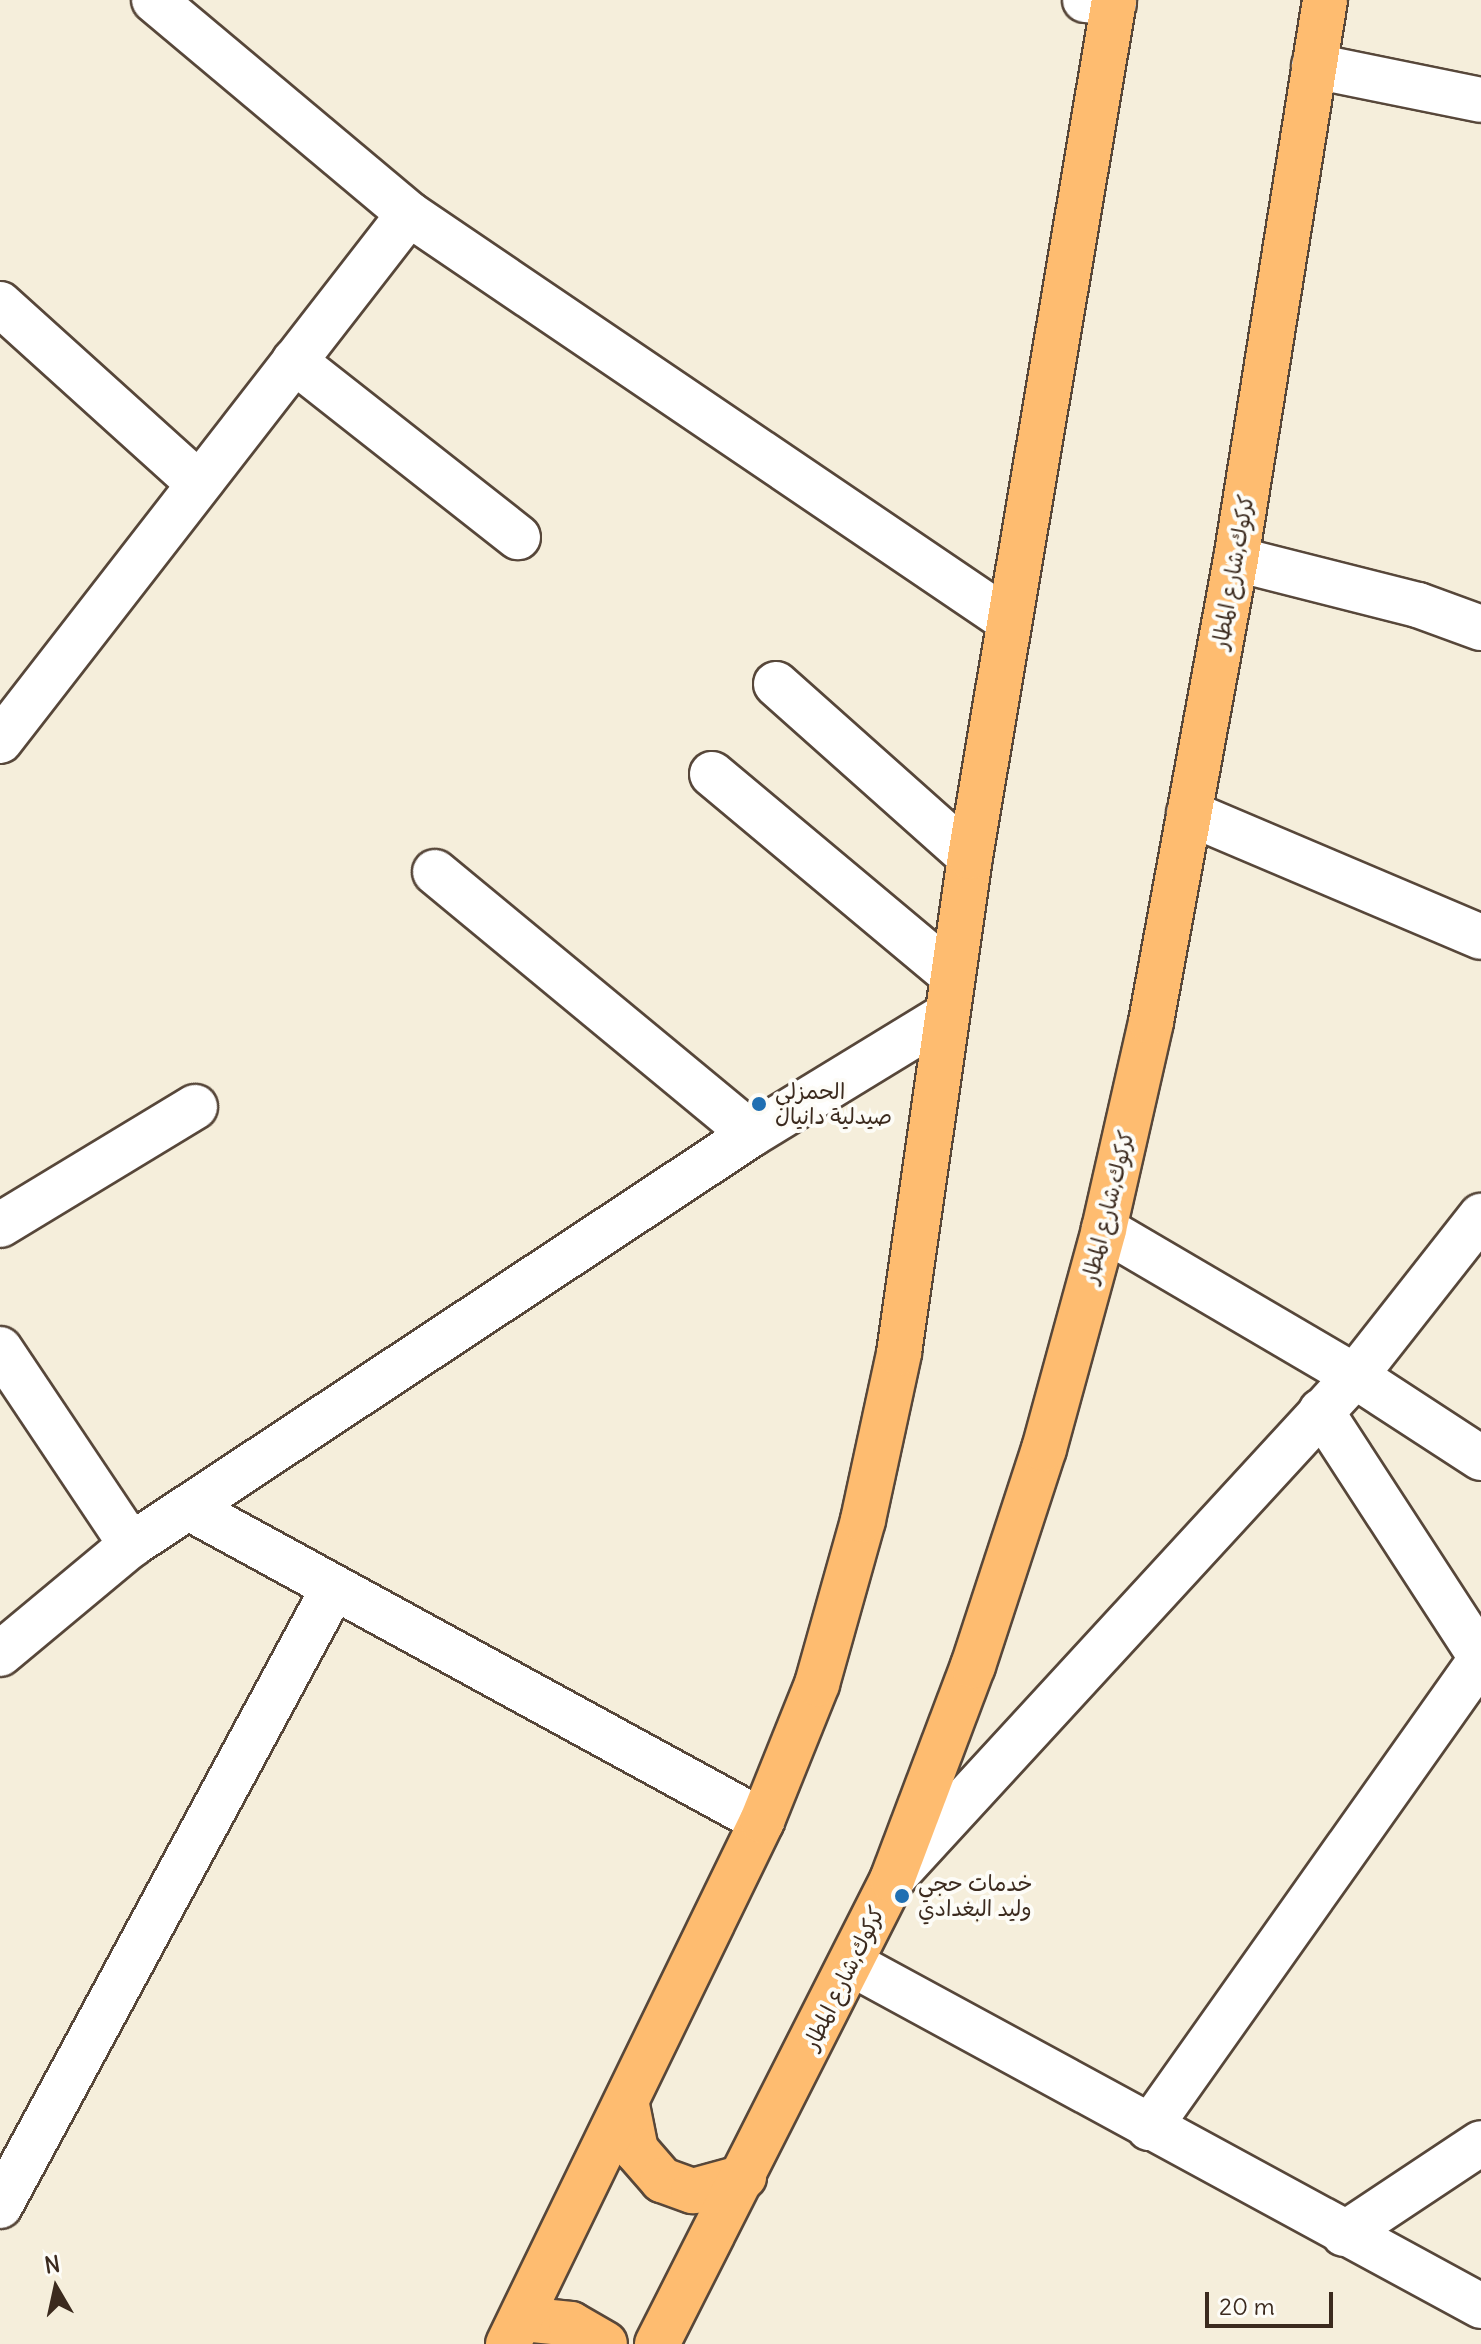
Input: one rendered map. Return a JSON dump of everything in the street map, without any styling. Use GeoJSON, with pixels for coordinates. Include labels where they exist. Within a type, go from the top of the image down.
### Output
{"type":"FeatureCollection","features":[{"type":"Feature","properties":{"kind":"highway","name":"كركوك,شارع المطار"},"geometry":{"type":"LineString","coordinates":[[657,2344],[892,1880],[973,1666],[1039,1463],[1104,1229],[1151,1022],[1236,559],[1325,0]]}},
{"type":"Feature","properties":{"kind":"highway"},"geometry":{"type":"LineString","coordinates":[[515,2331],[762,1821],[817,1684],[863,1520],[921,1216],[948,995],[1104,1]]}},
{"type":"Feature","properties":{"kind":"highway"},"geometry":{"type":"LineString","coordinates":[[627,2105],[636,2150],[662,2180],[693,2191],[744,2177]]}},
{"type":"Feature","properties":{"kind":"highway"},"geometry":{"type":"LineString","coordinates":[[515,2331],[571,2324],[605,2344]]}},
{"type":"Feature","properties":{"kind":"street"},"geometry":{"type":"LineString","coordinates":[[154,0],[409,214],[1008,620]]}},
{"type":"Feature","properties":{"kind":"street"},"geometry":{"type":"LineString","coordinates":[[1314,66],[1481,100]]}},
{"type":"Feature","properties":{"kind":"street"},"geometry":{"type":"LineString","coordinates":[[0,741],[409,214]]}},
{"type":"Feature","properties":{"kind":"street"},"geometry":{"type":"LineString","coordinates":[[0,304],[199,484]]}},
{"type":"Feature","properties":{"kind":"street"},"geometry":{"type":"LineString","coordinates":[[294,361],[518,537]]}},
{"type":"Feature","properties":{"kind":"street"},"geometry":{"type":"LineString","coordinates":[[1236,559],[1418,605],[1481,628]]}},
{"type":"Feature","properties":{"kind":"street"},"geometry":{"type":"LineString","coordinates":[[776,684],[970,857]]}},
{"type":"Feature","properties":{"kind":"street"},"geometry":{"type":"LineString","coordinates":[[0,1654],[131,1545],[752,1134],[948,995],[712,774]]}},
{"type":"Feature","properties":{"kind":"street"},"geometry":{"type":"LineString","coordinates":[[1189,813],[1481,937]]}},
{"type":"Feature","properties":{"kind":"street"},"geometry":{"type":"LineString","coordinates":[[435,872],[752,1134]]}},
{"type":"Feature","properties":{"kind":"street"},"geometry":{"type":"LineString","coordinates":[[0,1225],[195,1107]]}},
{"type":"Feature","properties":{"kind":"street"},"geometry":{"type":"LineString","coordinates":[[892,1880],[1355,1376],[1481,1216]]}},
{"type":"Feature","properties":{"kind":"street"},"geometry":{"type":"LineString","coordinates":[[1104,1229],[1355,1376],[1481,1458]]}},
{"type":"Feature","properties":{"kind":"street"},"geometry":{"type":"LineString","coordinates":[[0,1349],[131,1545]]}},
{"type":"Feature","properties":{"kind":"street"},"geometry":{"type":"LineString","coordinates":[[1149,2128],[1481,1658],[1321,1411]]}},
{"type":"Feature","properties":{"kind":"street"},"geometry":{"type":"LineString","coordinates":[[189,1508],[762,1821]]}},
{"type":"Feature","properties":{"kind":"street"},"geometry":{"type":"LineString","coordinates":[[0,2206],[334,1587]]}},
{"type":"Feature","properties":{"kind":"street"},"geometry":{"type":"LineString","coordinates":[[852,1964],[1481,2306]]}},
{"type":"Feature","properties":{"kind":"street"},"geometry":{"type":"LineString","coordinates":[[1344,2234],[1481,2143]]}},
{"type":"Feature","properties":{"kind":"place","name":"الحمزلي صيدلية دانيال"},"geometry":{"type":"Point","coordinates":[759,1104]}},
{"type":"Feature","properties":{"kind":"place","name":"خدمات حجي وليد البغدادي"},"geometry":{"type":"Point","coordinates":[902,1896]}}]}
